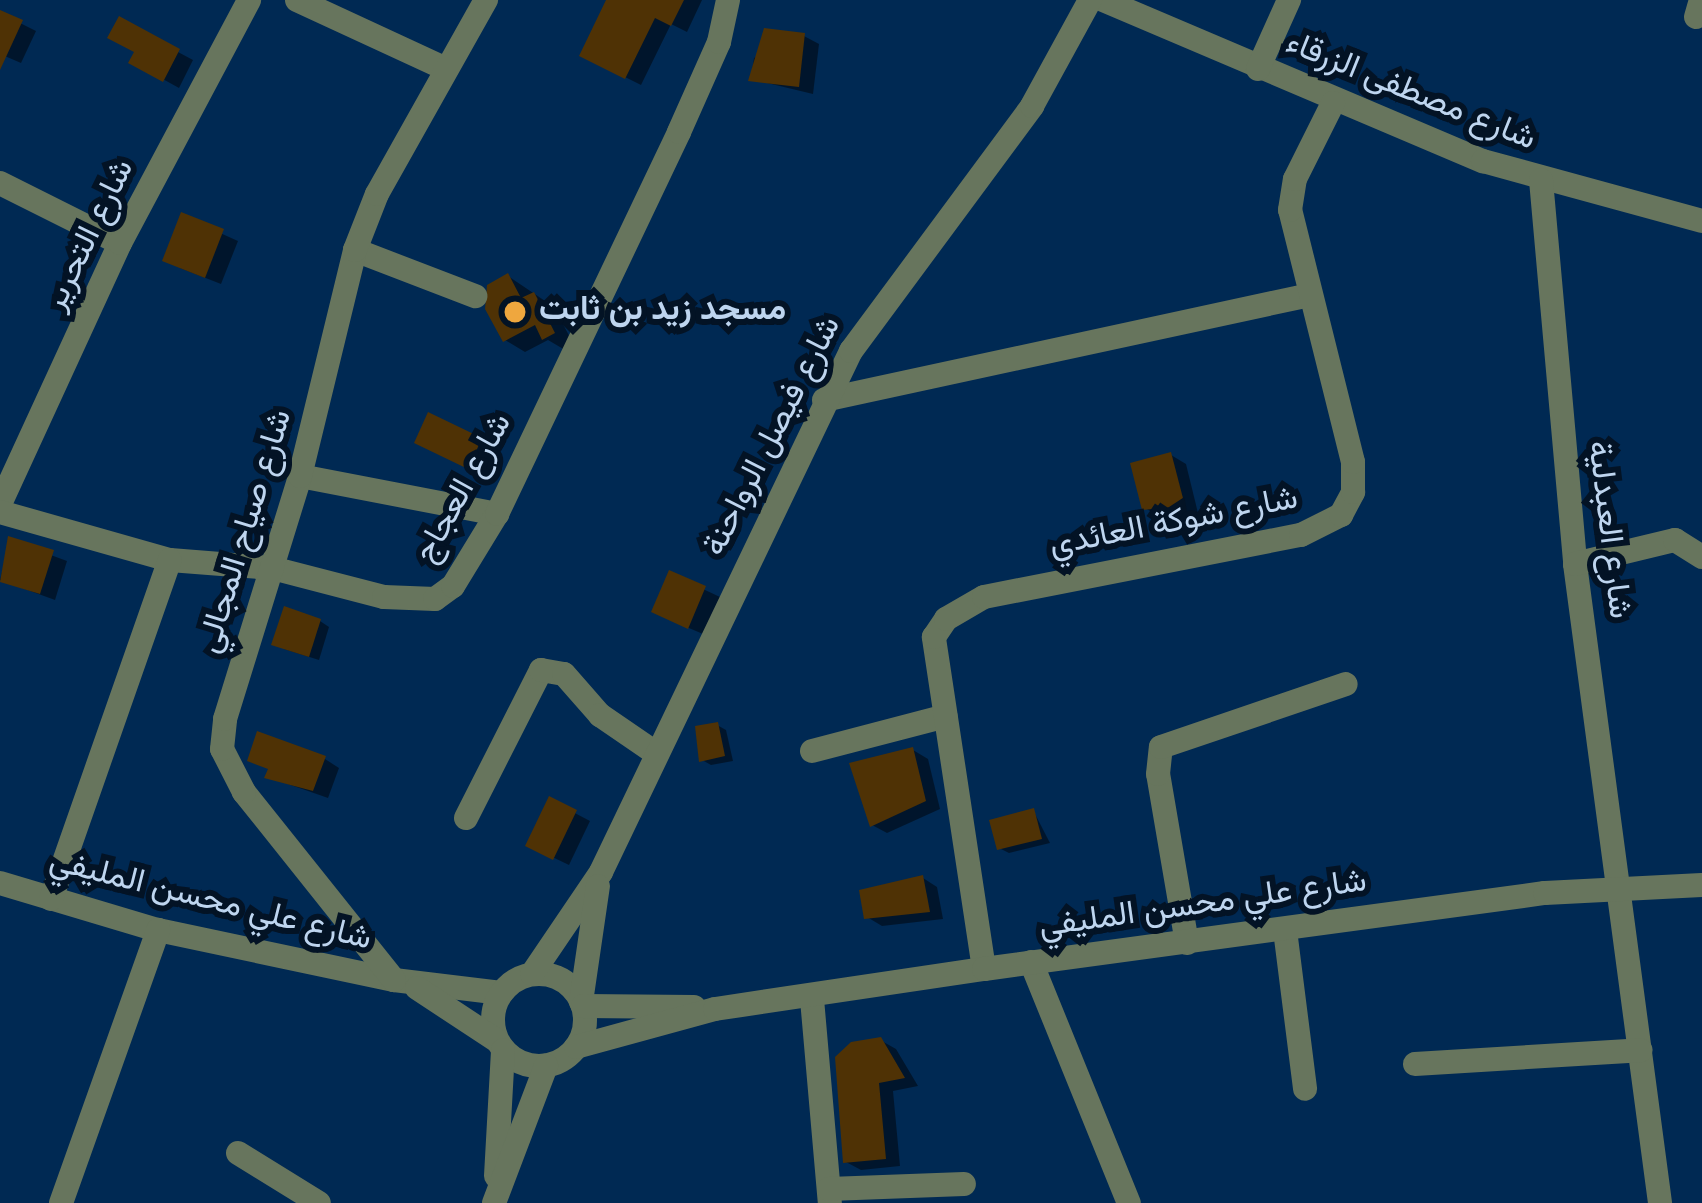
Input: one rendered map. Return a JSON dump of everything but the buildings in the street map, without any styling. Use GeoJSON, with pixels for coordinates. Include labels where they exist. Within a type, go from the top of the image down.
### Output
{"type":"FeatureCollection","features":[{"type":"Feature","properties":{"kind":"street","name":"شارع التحرير"},"geometry":{"type":"LineString","coordinates":[[0,508],[120,243],[248,0]]}},
{"type":"Feature","properties":{"kind":"street"},"geometry":{"type":"LineString","coordinates":[[297,0],[446,69]]}},
{"type":"Feature","properties":{"kind":"street","name":"شارع صياح المجالي"},"geometry":{"type":"LineString","coordinates":[[399,980],[244,792],[222,749],[300,476],[355,250],[446,69],[487,0]]}},
{"type":"Feature","properties":{"kind":"street","name":"شارع العجاج"},"geometry":{"type":"LineString","coordinates":[[0,508],[170,560],[272,568],[384,597],[435,599],[453,586],[497,514],[680,132],[719,42],[728,0]]}},
{"type":"Feature","properties":{"kind":"street","name":"شارع فيصل الرواحنة"},"geometry":{"type":"LineString","coordinates":[[532,974],[601,872],[824,400],[888,297],[1054,74],[1090,0]]}},
{"type":"Feature","properties":{"kind":"street","name":"شارع مصطفى الزرقاء"},"geometry":{"type":"LineString","coordinates":[[1103,0],[1151,9],[1258,69],[1333,104],[1540,180],[1702,221]]}},
{"type":"Feature","properties":{"kind":"street"},"geometry":{"type":"LineString","coordinates":[[1258,69],[1289,0]]}},
{"type":"Feature","properties":{"kind":"street","name":"شارع شوكة العائدي"},"geometry":{"type":"LineString","coordinates":[[984,969],[934,637],[946,619],[984,597],[1301,535],[1341,515],[1354,492],[1353,462],[1309,295],[1292,194],[1333,104]]}},
{"type":"Feature","properties":{"kind":"street","name":"شارع العبدلية"},"geometry":{"type":"LineString","coordinates":[[1540,180],[1575,565],[1660,1203]]}},
{"type":"Feature","properties":{"kind":"street"},"geometry":{"type":"LineString","coordinates":[[0,183],[120,243]]}},
{"type":"Feature","properties":{"kind":"street"},"geometry":{"type":"LineString","coordinates":[[355,250],[475,296]]}},
{"type":"Feature","properties":{"kind":"street"},"geometry":{"type":"LineString","coordinates":[[824,400],[1309,295]]}},
{"type":"Feature","properties":{"kind":"street"},"geometry":{"type":"LineString","coordinates":[[300,476],[497,514]]}},
{"type":"Feature","properties":{"kind":"street"},"geometry":{"type":"LineString","coordinates":[[1575,565],[1675,541],[1702,556]]}},
{"type":"Feature","properties":{"kind":"street"},"geometry":{"type":"LineString","coordinates":[[51,899],[170,560]]}},
{"type":"Feature","properties":{"kind":"street"},"geometry":{"type":"LineString","coordinates":[[466,818],[541,670],[564,674],[600,715],[657,754]]}},
{"type":"Feature","properties":{"kind":"street"},"geometry":{"type":"LineString","coordinates":[[1187,943],[1158,773],[1161,747],[1346,684]]}},
{"type":"Feature","properties":{"kind":"street"},"geometry":{"type":"LineString","coordinates":[[812,751],[946,716]]}},
{"type":"Feature","properties":{"kind":"street","name":"شارع فيصل الرواحنة"},"geometry":{"type":"LineString","coordinates":[[582,1004],[601,872]]}},
{"type":"Feature","properties":{"kind":"street","name":"شارع علي محسن المليفي"},"geometry":{"type":"LineString","coordinates":[[0,883],[158,930],[399,980],[501,993]]}},
{"type":"Feature","properties":{"kind":"street","name":"شارع علي محسن المليفي"},"geometry":{"type":"LineString","coordinates":[[582,1004],[715,1009],[812,999],[1031,962],[1620,886],[1702,885]]}},
{"type":"Feature","properties":{"kind":"street"},"geometry":{"type":"LineString","coordinates":[[61,1203],[158,930]]}},
{"type":"Feature","properties":{"kind":"street"},"geometry":{"type":"LineString","coordinates":[[1285,930],[1305,1089]]}},
{"type":"Feature","properties":{"kind":"street"},"geometry":{"type":"LineString","coordinates":[[1031,962],[1130,1203]]}},
{"type":"Feature","properties":{"kind":"street"},"geometry":{"type":"LineString","coordinates":[[532,974],[556,977],[582,1004],[576,1047],[546,1066],[495,1197],[500,1045],[493,1016],[501,993],[532,974]]}},
{"type":"Feature","properties":{"kind":"street","name":"شارع علي محسن المليفي"},"geometry":{"type":"LineString","coordinates":[[399,980],[500,1045]]}},
{"type":"Feature","properties":{"kind":"street"},"geometry":{"type":"LineString","coordinates":[[812,999],[829,1196],[964,1184]]}},
{"type":"Feature","properties":{"kind":"street","name":"شارع علي محسن المليفي"},"geometry":{"type":"LineString","coordinates":[[576,1047],[715,1009]]}},
{"type":"Feature","properties":{"kind":"street"},"geometry":{"type":"LineString","coordinates":[[500,1045],[522,1064],[546,1066]]}},
{"type":"Feature","properties":{"kind":"street"},"geometry":{"type":"LineString","coordinates":[[1415,1064],[1641,1050]]}},
{"type":"Feature","properties":{"kind":"street"},"geometry":{"type":"LineString","coordinates":[[238,1154],[319,1203]]}},
{"type":"Feature","properties":{"kind":"place","name":"مسجد زيد بن ثابت"},"geometry":{"type":"Point","coordinates":[515,312]}}]}
